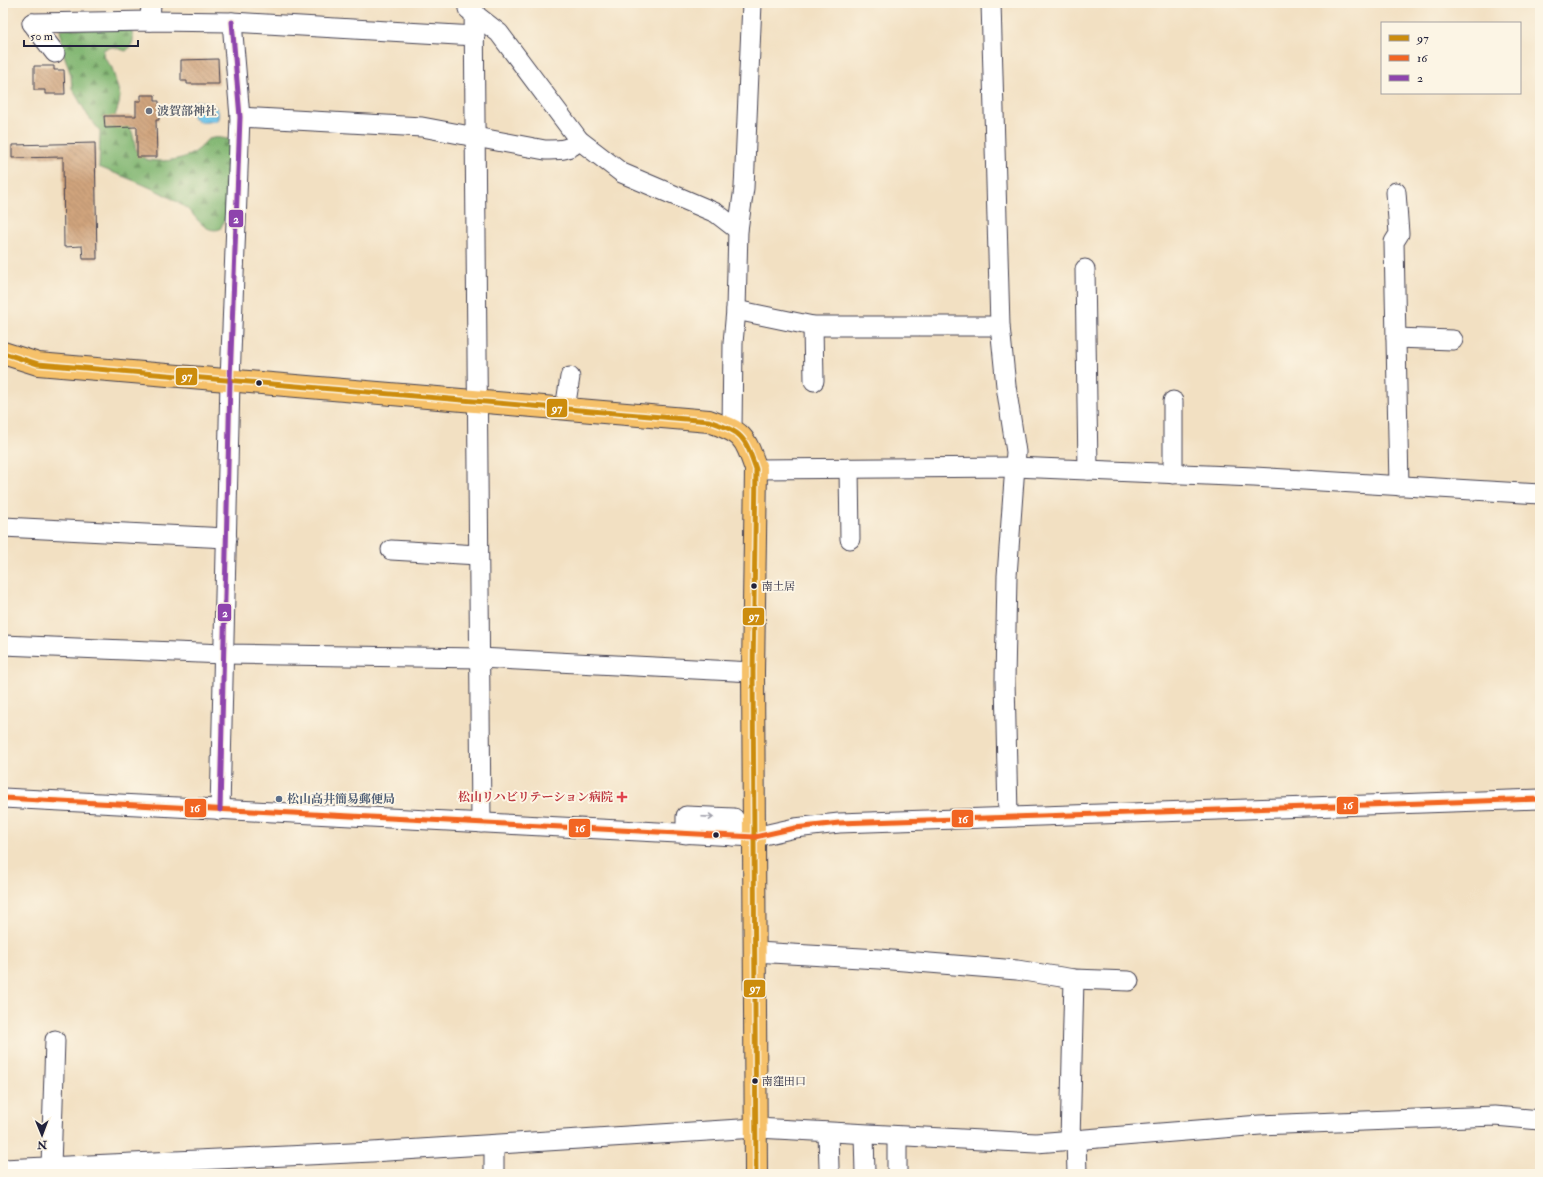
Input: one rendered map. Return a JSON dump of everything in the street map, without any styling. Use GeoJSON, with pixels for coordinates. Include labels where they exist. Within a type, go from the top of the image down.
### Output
{"type":"FeatureCollection","features":[{"type":"Feature","properties":{"kind":"main road"},"geometry":{"type":"LineString","coordinates":[[3,353],[38,364],[709,421],[732,429],[746,441],[756,468],[753,672],[756,1174]]}},
{"type":"Feature","properties":{"kind":"street"},"geometry":{"type":"LineString","coordinates":[[732,429],[733,342],[736,310],[738,230],[744,188],[752,3]]}},
{"type":"Feature","properties":{"kind":"street"},"geometry":{"type":"LineString","coordinates":[[991,3],[1000,326],[1006,386],[1016,452],[1006,584],[1005,680],[1008,816]]}},
{"type":"Feature","properties":{"kind":"street"},"geometry":{"type":"LineString","coordinates":[[470,7],[499,33],[579,140],[622,173],[716,213],[738,230]]}},
{"type":"Feature","properties":{"kind":"street"},"geometry":{"type":"LineString","coordinates":[[470,7],[475,36],[481,823]]}},
{"type":"Feature","properties":{"kind":"street"},"geometry":{"type":"LineString","coordinates":[[55,53],[32,23],[150,12],[232,22],[475,36]]}},
{"type":"Feature","properties":{"kind":"street"},"geometry":{"type":"LineString","coordinates":[[220,810],[230,381],[240,117],[232,22]]}},
{"type":"Feature","properties":{"kind":"street"},"geometry":{"type":"LineString","coordinates":[[240,117],[422,127],[545,150],[564,150],[574,147],[579,140]]}},
{"type":"Feature","properties":{"kind":"street"},"geometry":{"type":"LineString","coordinates":[[1396,192],[1399,234],[1394,242],[1399,486]]}},
{"type":"Feature","properties":{"kind":"street"},"geometry":{"type":"LineString","coordinates":[[1085,269],[1088,470]]}},
{"type":"Feature","properties":{"kind":"street"},"geometry":{"type":"LineString","coordinates":[[736,310],[813,326],[1000,326]]}},
{"type":"Feature","properties":{"kind":"street"},"geometry":{"type":"LineString","coordinates":[[813,326],[814,381]]}},
{"type":"Feature","properties":{"kind":"street"},"geometry":{"type":"LineString","coordinates":[[1396,338],[1453,340]]}},
{"type":"Feature","properties":{"kind":"street"},"geometry":{"type":"LineString","coordinates":[[565,409],[570,377]]}},
{"type":"Feature","properties":{"kind":"street"},"geometry":{"type":"LineString","coordinates":[[1172,402],[1173,474]]}},
{"type":"Feature","properties":{"kind":"street"},"geometry":{"type":"LineString","coordinates":[[756,468],[1015,467],[1540,494]]}},
{"type":"Feature","properties":{"kind":"street"},"geometry":{"type":"LineString","coordinates":[[849,468],[850,539]]}},
{"type":"Feature","properties":{"kind":"street"},"geometry":{"type":"LineString","coordinates":[[3,527],[227,538]]}},
{"type":"Feature","properties":{"kind":"street"},"geometry":{"type":"LineString","coordinates":[[391,550],[478,555]]}},
{"type":"Feature","properties":{"kind":"street"},"geometry":{"type":"LineString","coordinates":[[3,645],[224,654],[479,658],[753,672]]}},
{"type":"Feature","properties":{"kind":"street"},"geometry":{"type":"LineString","coordinates":[[3,798],[755,837],[795,828],[839,823],[1008,816],[1540,799]]}},
{"type":"Feature","properties":{"kind":"street"},"geometry":{"type":"LineString","coordinates":[[755,952],[878,959],[1017,970],[1074,979],[1129,981]]}},
{"type":"Feature","properties":{"kind":"street"},"geometry":{"type":"LineString","coordinates":[[1074,979],[1073,1140],[1077,1174]]}},
{"type":"Feature","properties":{"kind":"street"},"geometry":{"type":"LineString","coordinates":[[45,1170],[55,1040]]}},
{"type":"Feature","properties":{"kind":"street"},"geometry":{"type":"LineString","coordinates":[[3,1169],[45,1170],[756,1128],[864,1135],[1036,1143],[1260,1125],[1495,1116],[1540,1120]]}},
{"type":"Feature","properties":{"kind":"street"},"geometry":{"type":"LineString","coordinates":[[828,1133],[829,1168]]}},
{"type":"Feature","properties":{"kind":"street"},"geometry":{"type":"LineString","coordinates":[[864,1135],[865,1173]]}},
{"type":"Feature","properties":{"kind":"street"},"geometry":{"type":"LineString","coordinates":[[897,1136],[897,1174]]}},
{"type":"Feature","properties":{"kind":"street"},"geometry":{"type":"LineString","coordinates":[[494,1144],[494,1174]]}},
{"type":"Feature","properties":{"kind":"green space"},"geometry":{"type":"Polygon","coordinates":[[[60,29],[130,29],[132,32],[133,41],[126,51],[113,47],[104,49],[103,55],[112,68],[120,96],[115,116],[117,120],[126,124],[130,128],[136,150],[143,158],[162,161],[182,158],[200,148],[210,139],[219,138],[231,140],[231,207],[220,229],[215,230],[206,227],[186,208],[166,195],[99,167],[100,131],[88,116],[72,88],[71,75],[62,49],[60,29]]]}},
{"type":"Feature","properties":{"kind":"water"},"geometry":{"type":"Polygon","coordinates":[[[195,101],[213,105],[218,111],[219,116],[217,121],[197,121],[191,110],[195,101]]]}},
{"type":"Feature","properties":{"kind":"building"},"geometry":{"type":"Polygon","coordinates":[[[218,59],[219,84],[187,84],[187,81],[181,81],[181,60],[218,59]]]}},
{"type":"Feature","properties":{"kind":"building"},"geometry":{"type":"Polygon","coordinates":[[[34,66],[54,66],[54,70],[64,70],[65,94],[45,94],[45,90],[34,90],[34,66]]]}},
{"type":"Feature","properties":{"kind":"building"},"geometry":{"type":"Polygon","coordinates":[[[141,95],[155,95],[155,101],[159,101],[159,120],[156,120],[157,157],[137,157],[137,127],[105,128],[104,116],[136,116],[136,101],[141,101],[141,95]]]}},
{"type":"Feature","properties":{"kind":"building"},"geometry":{"type":"Polygon","coordinates":[[[95,143],[97,259],[83,259],[82,246],[64,247],[63,157],[12,158],[12,145],[95,143]]]}},
{"type":"Feature","properties":{"kind":"transit line","name":"2"},"geometry":{"type":"LineString","coordinates":[[220,810],[230,381],[240,117],[232,22]]}},
{"type":"Feature","properties":{"kind":"transit line","name":"97"},"geometry":{"type":"LineString","coordinates":[[3,353],[38,364],[709,421],[736,432],[741,437],[745,442],[756,469],[753,672],[756,1174]]}},
{"type":"Feature","properties":{"kind":"transit line","name":"16"},"geometry":{"type":"LineString","coordinates":[[3,798],[755,837],[795,828],[839,823],[1540,799]]}},
{"type":"Feature","properties":{"kind":"place","name":"波賀部神社"},"geometry":{"type":"Point","coordinates":[149,111]}},
{"type":"Feature","properties":{"kind":"place","name":"南土居"},"geometry":{"type":"Point","coordinates":[754,586]}},
{"type":"Feature","properties":{"kind":"place","name":"松山リハビリテーション病院"},"geometry":{"type":"Point","coordinates":[622,797]}},
{"type":"Feature","properties":{"kind":"place","name":"松山高井簡易郵便局"},"geometry":{"type":"Point","coordinates":[279,799]}},
{"type":"Feature","properties":{"kind":"place","name":"南窪田口"},"geometry":{"type":"Point","coordinates":[755,1081]}}]}
